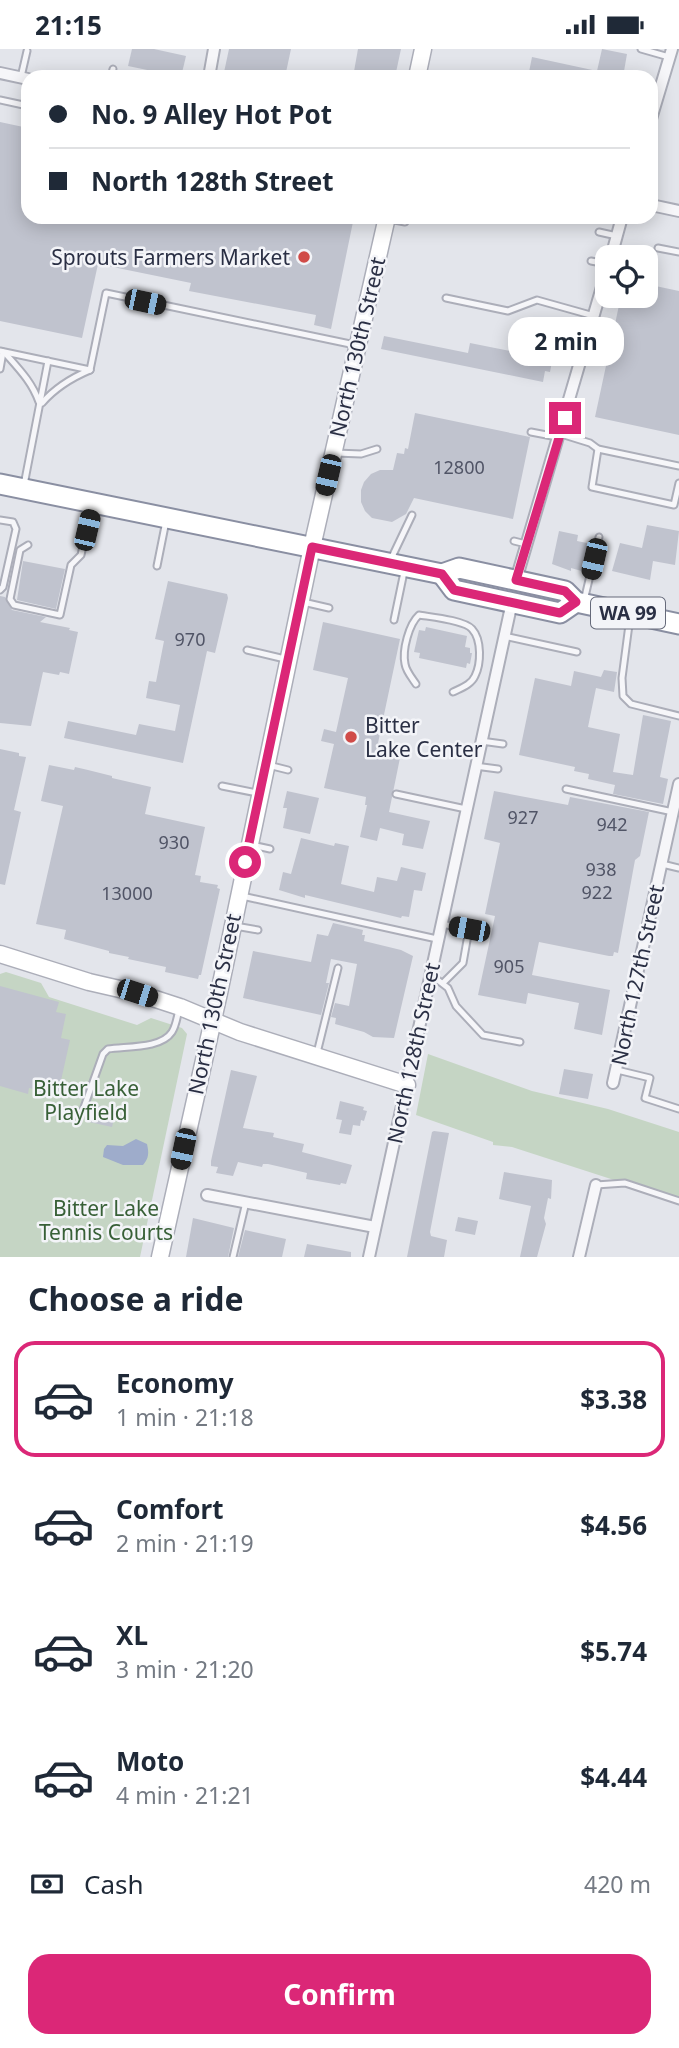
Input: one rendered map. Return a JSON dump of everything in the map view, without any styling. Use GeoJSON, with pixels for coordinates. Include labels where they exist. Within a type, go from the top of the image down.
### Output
{"type":"FeatureCollection","features":[{"type":"Feature","properties":{"kind":"highway","name":"WA 99"},"geometry":{"type":"LineString","coordinates":[[0,484],[442,574],[459,568],[565,591],[580,603],[679,624]]}},
{"type":"Feature","properties":{"kind":"highway","name":"WA 99"},"geometry":{"type":"LineString","coordinates":[[442,574],[454,590],[560,613],[580,603]]}},
{"type":"Feature","properties":{"kind":"main road"},"geometry":{"type":"LineString","coordinates":[[418,70],[423,49]]}},
{"type":"Feature","properties":{"kind":"main road","name":"North 130th Street"},"geometry":{"type":"LineString","coordinates":[[160,1257],[300,601],[386,224]]}},
{"type":"Feature","properties":{"kind":"main road"},"geometry":{"type":"LineString","coordinates":[[0,954],[89,982],[137,993],[316,1056],[407,1084]]}},
{"type":"Feature","properties":{"kind":"street"},"geometry":{"type":"LineString","coordinates":[[210,70],[215,49]]}},
{"type":"Feature","properties":{"kind":"street"},"geometry":{"type":"LineString","coordinates":[[658,96],[671,53]]}},
{"type":"Feature","properties":{"kind":"street"},"geometry":{"type":"LineString","coordinates":[[0,73],[21,77]]}},
{"type":"Feature","properties":{"kind":"street"},"geometry":{"type":"LineString","coordinates":[[658,206],[679,211]]}},
{"type":"Feature","properties":{"kind":"street"},"geometry":{"type":"LineString","coordinates":[[614,245],[620,224]]}},
{"type":"Feature","properties":{"kind":"street"},"geometry":{"type":"LineString","coordinates":[[516,580],[596,308]]}},
{"type":"Feature","properties":{"kind":"street","name":"North 128th Street"},"geometry":{"type":"LineString","coordinates":[[369,1257],[512,602]]}},
{"type":"Feature","properties":{"kind":"street","name":"North 127th Street"},"geometry":{"type":"LineString","coordinates":[[613,1083],[679,784]]}},
{"type":"Feature","properties":{"kind":"street"},"geometry":{"type":"LineString","coordinates":[[579,1257],[596,1185]]}},
{"type":"Feature","properties":{"kind":"street"},"geometry":{"type":"LineString","coordinates":[[207,1195],[375,1227]]}},
{"type":"Feature","properties":{"kind":"lane"},"geometry":{"type":"LineString","coordinates":[[641,49],[671,53]]}},
{"type":"Feature","properties":{"kind":"lane"},"geometry":{"type":"LineString","coordinates":[[26,70],[27,51]]}},
{"type":"Feature","properties":{"kind":"lane"},"geometry":{"type":"LineString","coordinates":[[0,100],[21,104]]}},
{"type":"Feature","properties":{"kind":"lane"},"geometry":{"type":"LineString","coordinates":[[599,232],[617,236]]}},
{"type":"Feature","properties":{"kind":"lane"},"geometry":{"type":"LineString","coordinates":[[658,247],[679,252]]}},
{"type":"Feature","properties":{"kind":"lane"},"geometry":{"type":"LineString","coordinates":[[591,261],[595,262]]}},
{"type":"Feature","properties":{"kind":"lane"},"geometry":{"type":"LineString","coordinates":[[90,370],[106,293],[357,346]]}},
{"type":"Feature","properties":{"kind":"lane"},"geometry":{"type":"LineString","coordinates":[[446,298],[508,311],[537,300],[594,316]]}},
{"type":"Feature","properties":{"kind":"lane"},"geometry":{"type":"LineString","coordinates":[[2,351],[90,370]]}},
{"type":"Feature","properties":{"kind":"lane"},"geometry":{"type":"LineString","coordinates":[[2,351],[25,376],[40,405]]}},
{"type":"Feature","properties":{"kind":"lane"},"geometry":{"type":"LineString","coordinates":[[0,369],[2,351]]}},
{"type":"Feature","properties":{"kind":"lane"},"geometry":{"type":"LineString","coordinates":[[23,488],[48,361]]}},
{"type":"Feature","properties":{"kind":"lane"},"geometry":{"type":"LineString","coordinates":[[40,405],[53,390],[90,370]]}},
{"type":"Feature","properties":{"kind":"lane"},"geometry":{"type":"LineString","coordinates":[[531,432],[560,436],[590,443],[598,449],[679,466]]}},
{"type":"Feature","properties":{"kind":"lane"},"geometry":{"type":"LineString","coordinates":[[333,452],[361,454],[377,449]]}},
{"type":"Feature","properties":{"kind":"lane"},"geometry":{"type":"LineString","coordinates":[[598,449],[592,487],[674,505],[679,483]]}},
{"type":"Feature","properties":{"kind":"lane"},"geometry":{"type":"LineString","coordinates":[[29,545],[20,550],[10,599],[14,605],[60,615],[71,565],[81,555],[93,503]]}},
{"type":"Feature","properties":{"kind":"lane"},"geometry":{"type":"LineString","coordinates":[[394,620],[397,565],[412,515]]}},
{"type":"Feature","properties":{"kind":"lane"},"geometry":{"type":"LineString","coordinates":[[157,566],[167,518]]}},
{"type":"Feature","properties":{"kind":"lane"},"geometry":{"type":"LineString","coordinates":[[0,520],[13,522],[16,529],[3,587],[0,590]]}},
{"type":"Feature","properties":{"kind":"lane"},"geometry":{"type":"LineString","coordinates":[[580,603],[599,537]]}},
{"type":"Feature","properties":{"kind":"lane"},"geometry":{"type":"LineString","coordinates":[[514,541],[526,544]]}},
{"type":"Feature","properties":{"kind":"lane"},"geometry":{"type":"LineString","coordinates":[[300,601],[329,608]]}},
{"type":"Feature","properties":{"kind":"lane"},"geometry":{"type":"LineString","coordinates":[[631,614],[622,678],[623,697],[631,704],[679,716]]}},
{"type":"Feature","properties":{"kind":"lane"},"geometry":{"type":"LineString","coordinates":[[416,684],[405,668],[404,658],[412,621],[419,615],[463,623],[472,629],[481,649],[475,676],[467,686],[453,692]]}},
{"type":"Feature","properties":{"kind":"lane"},"geometry":{"type":"LineString","coordinates":[[504,636],[577,652]]}},
{"type":"Feature","properties":{"kind":"lane"},"geometry":{"type":"LineString","coordinates":[[247,650],[288,660]]}},
{"type":"Feature","properties":{"kind":"lane"},"geometry":{"type":"LineString","coordinates":[[481,741],[503,744]]}},
{"type":"Feature","properties":{"kind":"lane"},"geometry":{"type":"LineString","coordinates":[[265,765],[288,770]]}},
{"type":"Feature","properties":{"kind":"lane"},"geometry":{"type":"LineString","coordinates":[[475,766],[498,769]]}},
{"type":"Feature","properties":{"kind":"lane"},"geometry":{"type":"LineString","coordinates":[[222,786],[260,794]]}},
{"type":"Feature","properties":{"kind":"lane"},"geometry":{"type":"LineString","coordinates":[[566,789],[673,812]]}},
{"type":"Feature","properties":{"kind":"lane"},"geometry":{"type":"LineString","coordinates":[[396,794],[466,809]]}},
{"type":"Feature","properties":{"kind":"lane"},"geometry":{"type":"LineString","coordinates":[[249,845],[270,849]]}},
{"type":"Feature","properties":{"kind":"lane"},"geometry":{"type":"LineString","coordinates":[[661,864],[679,868]]}},
{"type":"Feature","properties":{"kind":"lane"},"geometry":{"type":"LineString","coordinates":[[238,895],[437,939]]}},
{"type":"Feature","properties":{"kind":"lane"},"geometry":{"type":"LineString","coordinates":[[441,923],[469,929],[463,963],[443,983]]}},
{"type":"Feature","properties":{"kind":"lane"},"geometry":{"type":"LineString","coordinates":[[232,925],[258,930]]}},
{"type":"Feature","properties":{"kind":"lane"},"geometry":{"type":"LineString","coordinates":[[316,1056],[338,968]]}},
{"type":"Feature","properties":{"kind":"lane"},"geometry":{"type":"LineString","coordinates":[[430,974],[443,983],[456,1006],[482,1035],[520,1041]]}},
{"type":"Feature","properties":{"kind":"lane"},"geometry":{"type":"LineString","coordinates":[[83,1110],[103,1053],[108,1049],[156,1043],[166,1039],[173,1031],[180,1007]]}},
{"type":"Feature","properties":{"kind":"lane"},"geometry":{"type":"LineString","coordinates":[[617,1070],[650,1078],[645,1098],[679,1109]]}},
{"type":"Feature","properties":{"kind":"lane"},"geometry":{"type":"LineString","coordinates":[[596,1185],[625,1184],[679,1201]]}},
{"type":"Feature","properties":{"kind":"lane"},"geometry":{"type":"LineString","coordinates":[[233,1257],[246,1202]]}},
{"type":"Feature","properties":{"kind":"green space","name":"Bitter Lake Playfield"},"geometry":{"type":"Polygon","coordinates":[[[6,972],[41,983],[49,997],[137,1025],[151,1018],[182,1028],[187,1034],[140,1257],[0,1257],[0,974],[6,972]]]}},
{"type":"Feature","properties":{"kind":"green space"},"geometry":{"type":"Polygon","coordinates":[[[428,1054],[532,1091],[608,1109],[679,1132],[679,1201],[512,1147],[493,1145],[493,1142],[416,1115],[428,1054]]]}},
{"type":"Feature","properties":{"kind":"water"},"geometry":{"type":"Polygon","coordinates":[[[136,1139],[147,1144],[148,1155],[143,1165],[123,1165],[103,1157],[107,1145],[123,1146],[136,1139]]]}},
{"type":"Feature","properties":{"kind":"building"},"geometry":{"type":"Polygon","coordinates":[[[132,49],[154,49],[186,56],[183,70],[147,70],[128,66],[132,49]]]}},
{"type":"Feature","properties":{"kind":"building"},"geometry":{"type":"Polygon","coordinates":[[[229,49],[291,49],[286,70],[224,70],[229,49]]]}},
{"type":"Feature","properties":{"kind":"building"},"geometry":{"type":"Polygon","coordinates":[[[358,49],[401,49],[396,70],[354,70],[358,49]]]}},
{"type":"Feature","properties":{"kind":"building"},"geometry":{"type":"Polygon","coordinates":[[[602,49],[627,54],[624,70],[597,70],[602,49]]]}},
{"type":"Feature","properties":{"kind":"building"},"geometry":{"type":"Polygon","coordinates":[[[532,57],[592,70],[529,70],[532,57]]]}},
{"type":"Feature","properties":{"kind":"building"},"geometry":{"type":"Polygon","coordinates":[[[0,122],[21,126],[21,224],[353,224],[331,329],[314,325],[316,315],[189,291],[191,283],[98,264],[82,338],[0,321],[0,122]]]}},
{"type":"Feature","properties":{"kind":"building"},"geometry":{"type":"Polygon","coordinates":[[[658,287],[679,291],[679,435],[595,417],[618,308],[658,308],[658,287]]]}},
{"type":"Feature","properties":{"kind":"building"},"geometry":{"type":"Polygon","coordinates":[[[540,332],[557,335],[550,372],[545,371],[543,382],[381,349],[384,336],[468,353],[470,343],[535,356],[540,332]]]}},
{"type":"Feature","properties":{"kind":"building"},"geometry":{"type":"Polygon","coordinates":[[[415,413],[530,437],[513,519],[414,498],[406,514],[392,522],[372,518],[365,511],[361,502],[364,482],[371,474],[380,470],[393,470],[397,453],[404,454],[405,448],[408,449],[415,413]]]}},
{"type":"Feature","properties":{"kind":"building"},"geometry":{"type":"Polygon","coordinates":[[[647,525],[679,531],[675,565],[653,561],[650,580],[612,571],[620,543],[642,548],[647,525]]]}},
{"type":"Feature","properties":{"kind":"building"},"geometry":{"type":"Polygon","coordinates":[[[559,531],[578,535],[577,541],[592,544],[585,572],[571,568],[571,571],[552,564],[559,531]]]}},
{"type":"Feature","properties":{"kind":"building"},"geometry":{"type":"Polygon","coordinates":[[[23,561],[65,569],[56,609],[17,600],[23,561]]]}},
{"type":"Feature","properties":{"kind":"building"},"geometry":{"type":"Polygon","coordinates":[[[168,581],[227,594],[228,598],[215,653],[207,651],[183,763],[64,738],[68,721],[136,735],[139,724],[175,731],[180,705],[146,698],[149,681],[156,682],[164,641],[155,639],[168,581]]]}},
{"type":"Feature","properties":{"kind":"building"},"geometry":{"type":"Polygon","coordinates":[[[0,596],[5,597],[12,610],[46,617],[40,622],[78,632],[69,674],[43,672],[31,726],[0,723],[0,596]]]}},
{"type":"Feature","properties":{"kind":"building"},"geometry":{"type":"Polygon","coordinates":[[[323,622],[400,639],[378,743],[402,748],[389,812],[430,821],[423,849],[402,845],[404,834],[380,828],[377,841],[360,837],[367,805],[366,797],[324,788],[334,744],[321,741],[324,729],[336,732],[348,678],[313,670],[323,622]]]}},
{"type":"Feature","properties":{"kind":"building"},"geometry":{"type":"Polygon","coordinates":[[[426,627],[467,636],[465,647],[470,648],[472,653],[470,664],[467,663],[466,668],[419,658],[420,653],[414,652],[419,630],[425,631],[426,627]]]}},
{"type":"Feature","properties":{"kind":"building"},"geometry":{"type":"Polygon","coordinates":[[[604,670],[617,672],[614,692],[596,688],[588,727],[620,734],[613,772],[633,775],[643,715],[671,721],[660,777],[668,779],[663,804],[613,794],[615,785],[588,779],[589,774],[574,771],[575,767],[519,755],[535,678],[571,686],[574,671],[601,677],[604,670]]]}},
{"type":"Feature","properties":{"kind":"building"},"geometry":{"type":"Polygon","coordinates":[[[0,749],[26,757],[14,810],[21,812],[5,885],[0,884],[0,749]]]}},
{"type":"Feature","properties":{"kind":"building"},"geometry":{"type":"Polygon","coordinates":[[[49,765],[74,770],[75,767],[151,787],[145,814],[205,827],[195,875],[201,876],[200,882],[218,885],[217,888],[220,889],[198,979],[165,972],[166,967],[128,959],[129,957],[64,939],[66,930],[36,924],[63,806],[41,801],[49,765]]]}},
{"type":"Feature","properties":{"kind":"building"},"geometry":{"type":"Polygon","coordinates":[[[287,791],[319,798],[310,834],[283,828],[287,808],[283,808],[287,791]]]}},
{"type":"Feature","properties":{"kind":"building"},"geometry":{"type":"Polygon","coordinates":[[[494,791],[568,805],[570,797],[649,812],[640,856],[635,860],[618,953],[614,952],[613,956],[609,956],[539,942],[532,975],[610,990],[602,1035],[574,1029],[579,1003],[528,993],[526,1004],[478,995],[495,916],[485,914],[500,843],[484,839],[494,791]]]}},
{"type":"Feature","properties":{"kind":"building"},"geometry":{"type":"Polygon","coordinates":[[[301,838],[334,846],[335,843],[349,846],[341,884],[374,892],[377,877],[397,881],[401,867],[426,873],[422,891],[414,890],[409,917],[401,918],[279,890],[283,872],[291,874],[301,838]]]}},
{"type":"Feature","properties":{"kind":"building"},"geometry":{"type":"Polygon","coordinates":[[[333,923],[363,930],[364,941],[401,950],[413,956],[394,1038],[373,1037],[335,1024],[336,1018],[331,1017],[335,1003],[349,1006],[357,964],[331,959],[326,983],[329,983],[321,1015],[243,998],[253,951],[311,962],[317,934],[328,936],[333,923]]]}},
{"type":"Feature","properties":{"kind":"building"},"geometry":{"type":"Polygon","coordinates":[[[0,986],[59,1002],[56,1012],[66,1014],[61,1038],[70,1040],[58,1094],[29,1088],[28,1094],[0,1086],[0,986]]]}},
{"type":"Feature","properties":{"kind":"building"},"geometry":{"type":"Polygon","coordinates":[[[564,1069],[593,1074],[588,1099],[559,1094],[564,1069]]]}},
{"type":"Feature","properties":{"kind":"building"},"geometry":{"type":"Polygon","coordinates":[[[231,1070],[257,1076],[243,1128],[274,1133],[273,1137],[304,1144],[302,1152],[352,1165],[346,1184],[306,1179],[307,1173],[268,1164],[263,1164],[262,1167],[238,1162],[233,1176],[216,1173],[218,1167],[211,1166],[211,1161],[231,1070]]]}},
{"type":"Feature","properties":{"kind":"building"},"geometry":{"type":"Polygon","coordinates":[[[340,1101],[364,1107],[363,1110],[367,1111],[360,1126],[353,1125],[351,1135],[339,1133],[342,1120],[336,1119],[340,1101]]]}},
{"type":"Feature","properties":{"kind":"building"},"geometry":{"type":"Polygon","coordinates":[[[92,1105],[116,1110],[112,1127],[89,1122],[92,1105]]]}},
{"type":"Feature","properties":{"kind":"building"},"geometry":{"type":"Polygon","coordinates":[[[432,1132],[449,1133],[430,1232],[431,1236],[447,1240],[444,1257],[407,1257],[432,1132]]]}},
{"type":"Feature","properties":{"kind":"building"},"geometry":{"type":"Polygon","coordinates":[[[504,1172],[552,1180],[551,1199],[548,1198],[544,1218],[546,1224],[537,1257],[520,1257],[531,1206],[499,1199],[504,1172]]]}},
{"type":"Feature","properties":{"kind":"building"},"geometry":{"type":"Polygon","coordinates":[[[458,1217],[478,1221],[475,1235],[455,1231],[458,1217]]]}},
{"type":"Feature","properties":{"kind":"building"},"geometry":{"type":"Polygon","coordinates":[[[193,1218],[234,1228],[228,1257],[186,1257],[193,1218]]]}},
{"type":"Feature","properties":{"kind":"building"},"geometry":{"type":"Polygon","coordinates":[[[245,1230],[286,1239],[282,1257],[238,1257],[245,1230]]]}},
{"type":"Feature","properties":{"kind":"building"},"geometry":{"type":"Polygon","coordinates":[[[307,1244],[351,1252],[351,1257],[304,1257],[307,1244]]]}},
{"type":"Feature","properties":{"kind":"place","name":"Sprouts Farmers Market"},"geometry":{"type":"Point","coordinates":[304,257]}},
{"type":"Feature","properties":{"kind":"place","name":"Bitter Lake Center"},"geometry":{"type":"Point","coordinates":[351,737]}},
{"type":"Feature","properties":{"kind":"route"},"geometry":{"type":"LineString","coordinates":[[245,862],[312,547],[442,574],[454,590],[560,613],[576,602],[565,591],[516,580],[565,418]]}},
{"type":"Feature","properties":{"kind":"park label","name":"Bitter Lake Tennis Courts"},"geometry":{"type":"Point","coordinates":[106,1220]}}]}
